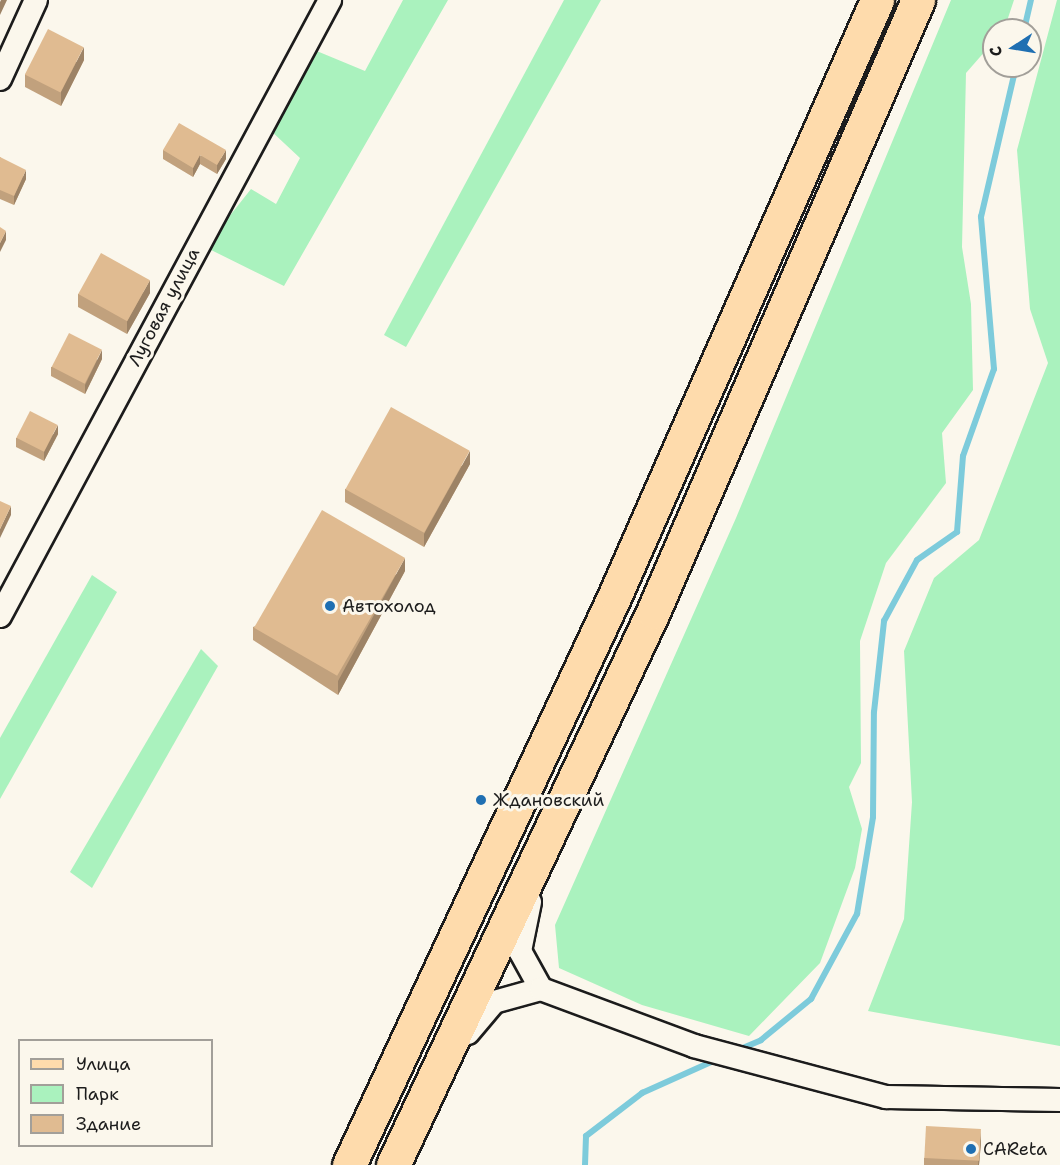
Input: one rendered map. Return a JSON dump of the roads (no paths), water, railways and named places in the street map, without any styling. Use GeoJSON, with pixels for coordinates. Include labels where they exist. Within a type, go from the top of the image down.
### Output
{"type":"FeatureCollection","features":[{"type":"Feature","properties":{"kind":"main road"},"geometry":{"type":"LineString","coordinates":[[349,1165],[615,595],[878,0]]}},
{"type":"Feature","properties":{"kind":"main road"},"geometry":{"type":"LineString","coordinates":[[393,1165],[653,612],[918,0]]}},
{"type":"Feature","properties":{"kind":"street"},"geometry":{"type":"LineString","coordinates":[[0,79],[36,0]]}},
{"type":"Feature","properties":{"kind":"street","name":"Луговая улица"},"geometry":{"type":"LineString","coordinates":[[0,616],[330,0]]}},
{"type":"Feature","properties":{"kind":"street"},"geometry":{"type":"LineString","coordinates":[[554,823],[520,936],[525,969],[541,989],[694,1046],[886,1096],[1060,1100]]}},
{"type":"Feature","properties":{"kind":"street"},"geometry":{"type":"LineString","coordinates":[[413,1121],[482,1011],[510,995],[541,989]]}},
{"type":"Feature","properties":{"kind":"waterway"},"geometry":{"type":"LineString","coordinates":[[1027,18],[1031,0]]}},
{"type":"Feature","properties":{"kind":"waterway"},"geometry":{"type":"LineString","coordinates":[[738,1050],[761,1040],[811,999],[857,914],[873,817],[874,712],[884,621],[917,560],[957,532],[963,456],[994,369],[981,217],[1013,78]]}},
{"type":"Feature","properties":{"kind":"waterway"},"geometry":{"type":"LineString","coordinates":[[585,1165],[586,1136],[642,1093],[718,1059]]}},
{"type":"Feature","properties":{"kind":"place","name":"Автохолод"},"geometry":{"type":"Point","coordinates":[330,606]}},
{"type":"Feature","properties":{"kind":"place","name":"Ждановский"},"geometry":{"type":"Point","coordinates":[481,800]}},
{"type":"Feature","properties":{"kind":"place","name":"CAReta"},"geometry":{"type":"Point","coordinates":[971,1149]}}]}
